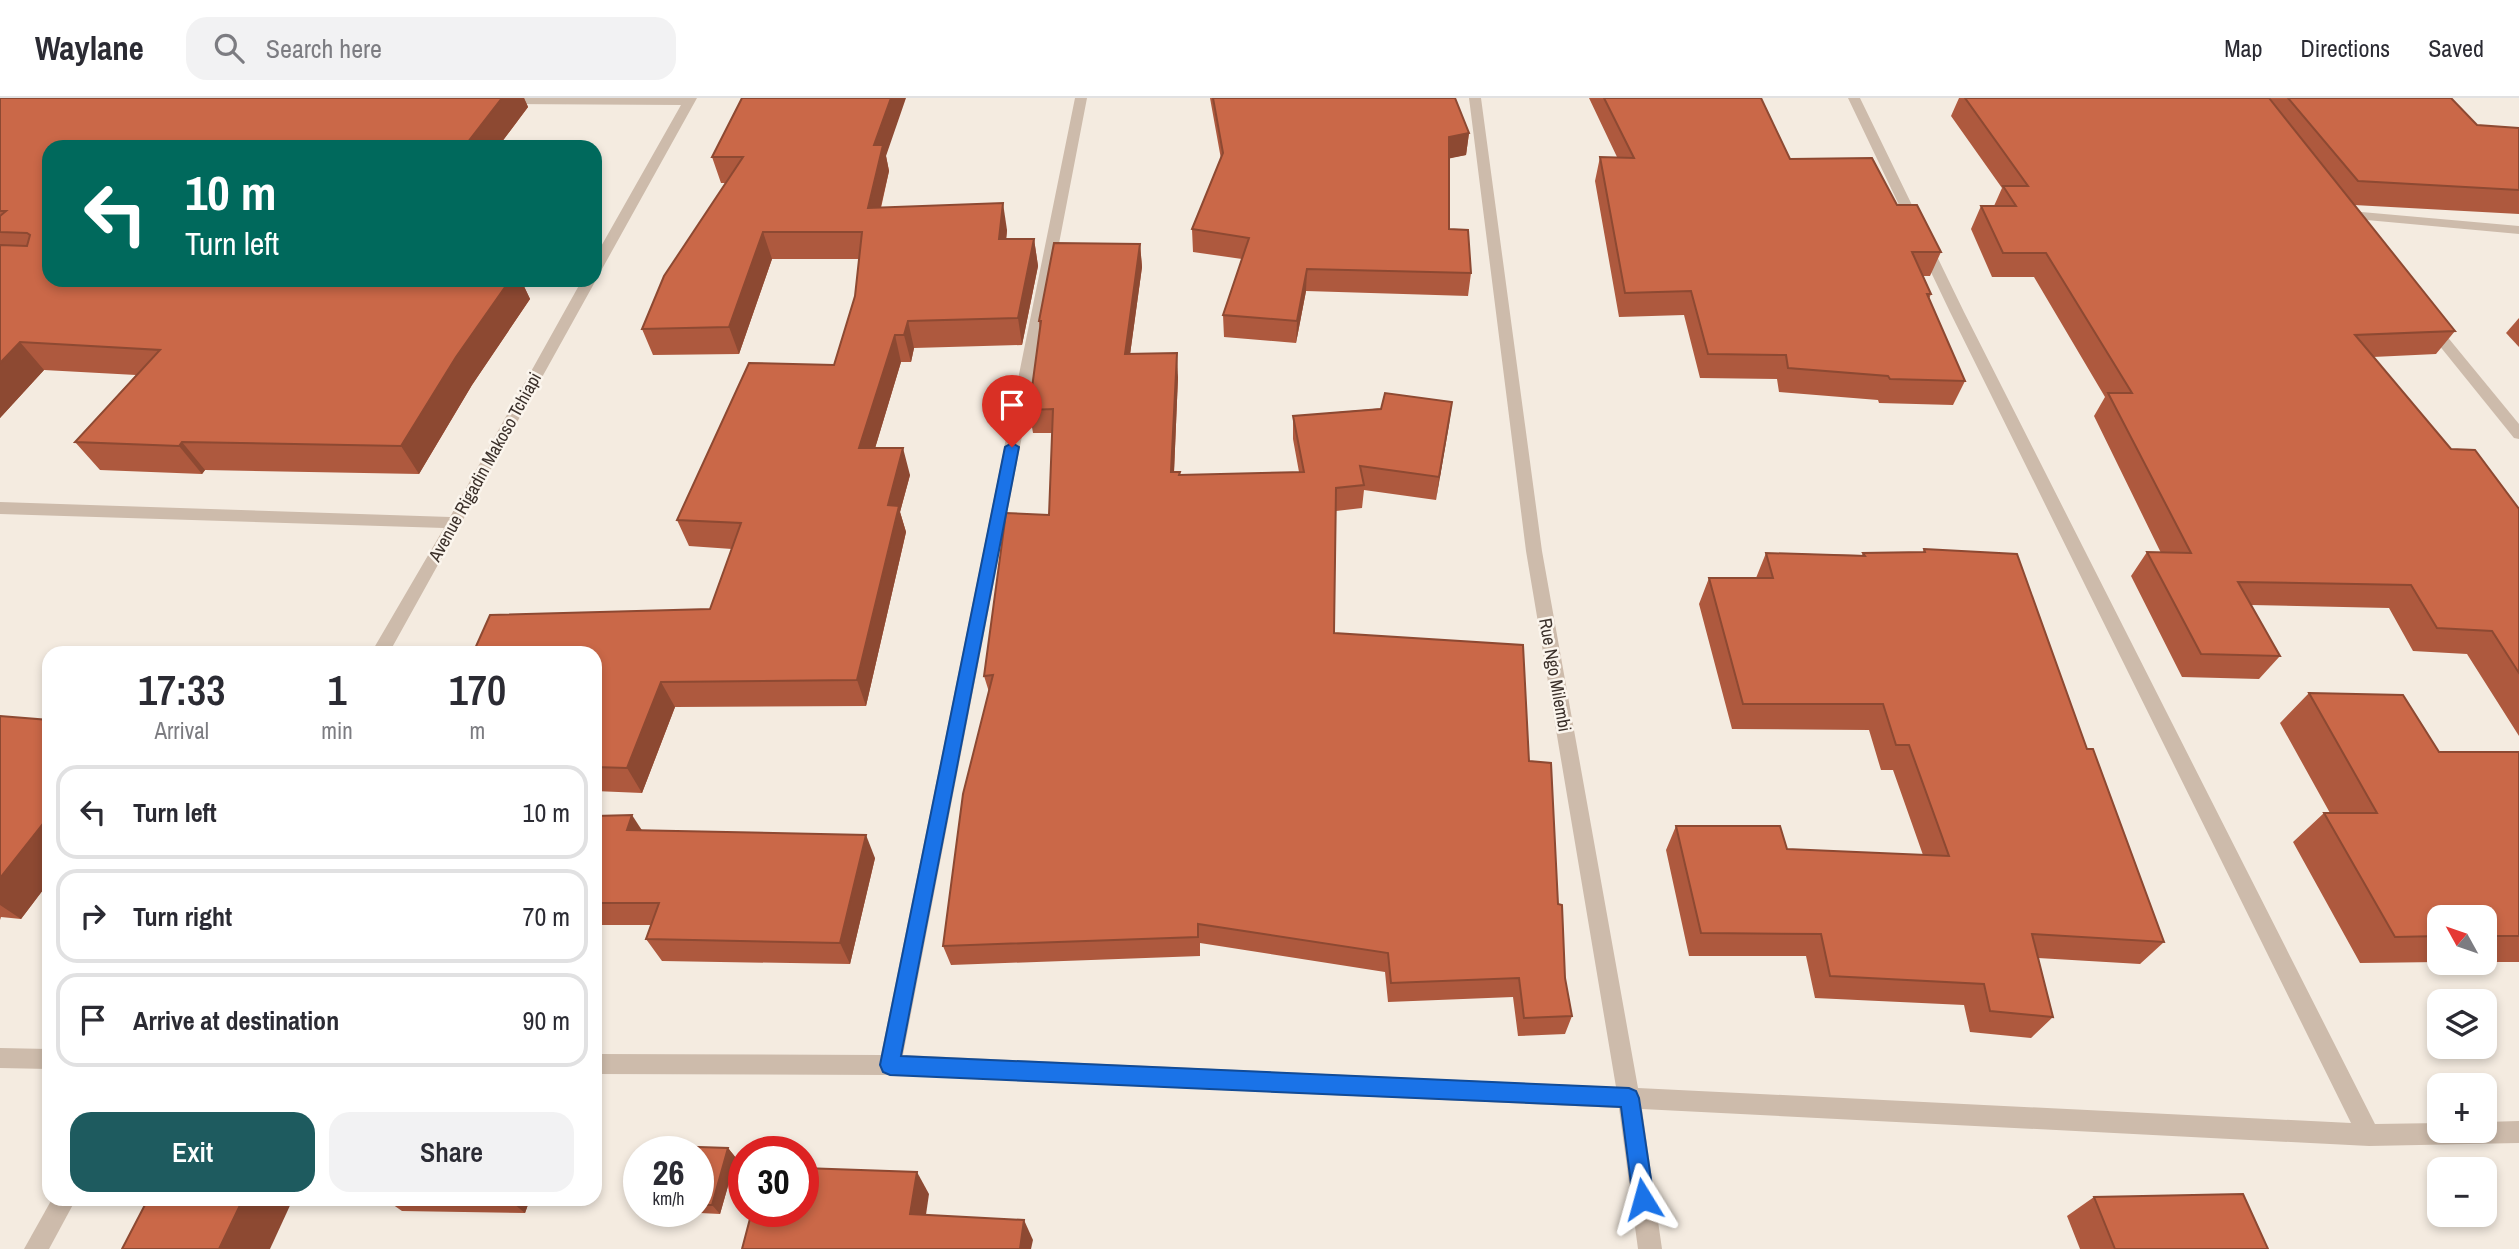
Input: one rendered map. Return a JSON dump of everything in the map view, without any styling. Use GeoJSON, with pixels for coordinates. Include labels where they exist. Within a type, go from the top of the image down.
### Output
{"type":"FeatureCollection","features":[{"type":"Feature","properties":{"kind":"street"},"geometry":{"type":"LineString","coordinates":[[890,1065],[1080,98]]}},
{"type":"Feature","properties":{"kind":"street","name":"Rue Ngo Milembi"},"geometry":{"type":"LineString","coordinates":[[1475,98],[1534,551],[1629,1098],[1650,1249]]}},
{"type":"Feature","properties":{"kind":"street"},"geometry":{"type":"LineString","coordinates":[[1854,98],[1957,312],[2369,1135]]}},
{"type":"Feature","properties":{"kind":"street"},"geometry":{"type":"LineString","coordinates":[[496,101],[690,100],[602,257]]}},
{"type":"Feature","properties":{"kind":"street"},"geometry":{"type":"LineString","coordinates":[[2357,235],[2336,209],[2519,230]]}},
{"type":"Feature","properties":{"kind":"street","name":"Avenue Rigadin Makoso Tchiapi"},"geometry":{"type":"LineString","coordinates":[[384,646],[585,287]]}},
{"type":"Feature","properties":{"kind":"street"},"geometry":{"type":"LineString","coordinates":[[2425,318],[2519,434]]}},
{"type":"Feature","properties":{"kind":"street"},"geometry":{"type":"LineString","coordinates":[[0,508],[455,523]]}},
{"type":"Feature","properties":{"kind":"street"},"geometry":{"type":"LineString","coordinates":[[0,1058],[42,1059]]}},
{"type":"Feature","properties":{"kind":"street"},"geometry":{"type":"LineString","coordinates":[[602,1064],[890,1065],[2369,1135],[2519,1132]]}},
{"type":"Feature","properties":{"kind":"street"},"geometry":{"type":"LineString","coordinates":[[36,1249],[61,1206]]}},
{"type":"Feature","properties":{"kind":"building"},"geometry":{"type":"Polygon","coordinates":[[[0,98],[502,98],[469,140],[42,140],[42,287],[505,287],[456,357],[401,446],[182,442],[179,446],[75,442],[160,350],[20,342],[0,363],[0,245],[27,246],[30,235],[0,232],[0,216],[6,211],[0,211],[0,98]]]}},
{"type":"Feature","properties":{"kind":"building"},"geometry":{"type":"Polygon","coordinates":[[[742,98],[891,98],[874,145],[883,145],[868,208],[1003,203],[999,239],[1034,239],[1018,318],[908,321],[904,335],[895,335],[859,448],[903,448],[888,505],[899,506],[857,680],[661,682],[627,768],[602,767],[602,646],[476,646],[490,615],[710,609],[741,523],[677,520],[749,363],[834,365],[855,296],[862,232],[763,232],[729,327],[642,329],[664,276],[743,157],[712,157],[742,98]]]}},
{"type":"Feature","properties":{"kind":"building"},"geometry":{"type":"Polygon","coordinates":[[[1213,98],[1455,98],[1469,133],[1449,137],[1449,229],[1468,230],[1471,273],[1307,269],[1297,321],[1223,315],[1249,238],[1192,229],[1223,153],[1213,98]]]}},
{"type":"Feature","properties":{"kind":"building"},"geometry":{"type":"Polygon","coordinates":[[[1604,98],[1761,98],[1790,159],[1872,158],[1897,205],[1917,205],[1941,252],[1912,252],[1965,381],[1890,379],[1888,376],[1788,368],[1786,355],[1708,354],[1691,291],[1625,293],[1600,157],[1634,158],[1604,98]]]}},
{"type":"Feature","properties":{"kind":"building"},"geometry":{"type":"Polygon","coordinates":[[[1965,98],[2269,98],[2455,331],[2355,335],[2451,449],[2475,450],[2519,509],[2519,673],[2492,631],[2437,628],[2411,585],[2238,582],[2280,656],[2201,654],[2147,552],[2191,553],[2108,393],[2132,393],[2046,253],[2003,253],[1981,206],[2016,206],[2003,186],[2028,186],[1965,98]]]}},
{"type":"Feature","properties":{"kind":"building"},"geometry":{"type":"Polygon","coordinates":[[[2288,98],[2451,98],[2477,125],[2519,128],[2519,190],[2358,181],[2288,98]]]}},
{"type":"Feature","properties":{"kind":"building"},"geometry":{"type":"Polygon","coordinates":[[[1054,243],[1140,244],[1125,354],[1177,353],[1171,472],[1180,472],[1179,475],[1304,472],[1293,416],[1381,409],[1385,393],[1452,402],[1439,477],[1360,466],[1364,485],[1336,488],[1334,633],[1523,645],[1529,761],[1551,763],[1558,904],[1562,905],[1565,978],[1572,1016],[1524,1018],[1519,978],[1391,983],[1388,953],[1198,924],[1198,937],[943,946],[963,794],[993,675],[984,676],[1006,513],[1049,515],[1053,409],[1029,410],[1039,321],[1054,243]]]}},
{"type":"Feature","properties":{"kind":"building"},"geometry":{"type":"Polygon","coordinates":[[[1924,549],[2017,554],[2087,749],[2093,749],[2164,942],[2032,934],[2053,1017],[1990,1011],[1984,984],[1830,976],[1821,934],[1701,933],[1676,826],[1780,826],[1787,849],[1949,856],[1909,745],[1896,745],[1883,704],[1743,704],[1709,578],[1773,578],[1766,553],[1865,556],[1863,553],[1925,552],[1924,549]]]}},
{"type":"Feature","properties":{"kind":"building"},"geometry":{"type":"Polygon","coordinates":[[[2309,693],[2403,695],[2439,752],[2519,752],[2519,936],[2497,936],[2497,905],[2427,905],[2427,936],[2395,937],[2324,813],[2377,813],[2309,693]]]}},
{"type":"Feature","properties":{"kind":"building"},"geometry":{"type":"Polygon","coordinates":[[[0,716],[42,719],[42,825],[0,878],[0,716]]]}},
{"type":"Feature","properties":{"kind":"building"},"geometry":{"type":"Polygon","coordinates":[[[632,815],[627,830],[866,835],[840,943],[646,939],[659,903],[602,903],[602,816],[632,815]]]}},
{"type":"Feature","properties":{"kind":"building"},"geometry":{"type":"Polygon","coordinates":[[[714,1148],[728,1148],[714,1198],[714,1148]]]}},
{"type":"Feature","properties":{"kind":"building"},"geometry":{"type":"Polygon","coordinates":[[[819,1169],[917,1172],[910,1214],[1024,1220],[1020,1249],[742,1249],[748,1227],[819,1227],[819,1169]]]}},
{"type":"Feature","properties":{"kind":"building"},"geometry":{"type":"Polygon","coordinates":[[[2243,1194],[2268,1249],[2115,1249],[2094,1197],[2243,1194]]]}},
{"type":"Feature","properties":{"kind":"building"},"geometry":{"type":"Polygon","coordinates":[[[144,1206],[240,1206],[219,1249],[122,1249],[144,1206]]]}},
{"type":"Feature","properties":{"kind":"route"},"geometry":{"type":"LineString","coordinates":[[1012,447],[890,1065],[1629,1098],[1643,1199]]}}]}
